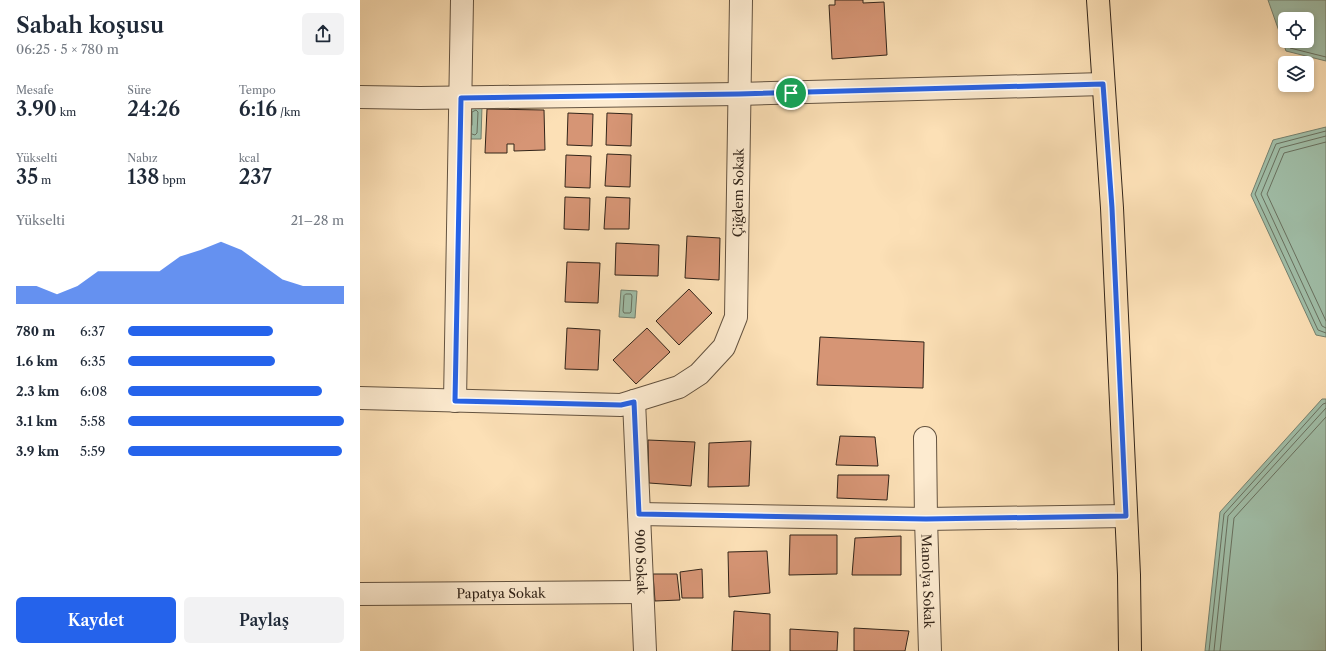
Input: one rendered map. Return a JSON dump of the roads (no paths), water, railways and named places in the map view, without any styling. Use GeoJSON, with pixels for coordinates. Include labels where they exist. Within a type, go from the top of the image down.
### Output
{"type":"FeatureCollection","features":[{"type":"Feature","properties":{"kind":"main road"},"geometry":{"type":"LineString","coordinates":[[1098,0],[1112,208],[1129,575],[1130,651]]}},
{"type":"Feature","properties":{"kind":"street"},"geometry":{"type":"LineString","coordinates":[[455,401],[462,0]]}},
{"type":"Feature","properties":{"kind":"street","name":"Çiğdem Sokak"},"geometry":{"type":"LineString","coordinates":[[360,398],[621,405],[679,387],[699,374],[724,347],[736,317],[741,0]]}},
{"type":"Feature","properties":{"kind":"street"},"geometry":{"type":"LineString","coordinates":[[360,97],[461,98],[739,94],[1103,84]]}},
{"type":"Feature","properties":{"kind":"street","name":"900 Sokak"},"geometry":{"type":"LineString","coordinates":[[634,402],[645,651]]}},
{"type":"Feature","properties":{"kind":"street","name":"Manolya Sokak"},"geometry":{"type":"LineString","coordinates":[[925,438],[930,651]]}},
{"type":"Feature","properties":{"kind":"street"},"geometry":{"type":"LineString","coordinates":[[639,514],[926,519],[1126,516]]}},
{"type":"Feature","properties":{"kind":"street","name":"Papatya Sokak"},"geometry":{"type":"LineString","coordinates":[[360,594],[642,592]]}},
{"type":"Feature","properties":{"kind":"water"},"geometry":{"type":"Polygon","coordinates":[[[1268,0],[1326,0],[1326,61],[1314,58],[1314,56],[1306,56],[1286,51],[1285,48],[1314,48],[1314,12],[1278,12],[1278,28],[1268,0]]]}},
{"type":"Feature","properties":{"kind":"water"},"geometry":{"type":"Polygon","coordinates":[[[469,106],[482,106],[481,139],[467,139],[469,106]]]}},
{"type":"Feature","properties":{"kind":"water"},"geometry":{"type":"Polygon","coordinates":[[[1326,127],[1326,337],[1316,335],[1251,195],[1273,140],[1326,127]]]}},
{"type":"Feature","properties":{"kind":"water"},"geometry":{"type":"Polygon","coordinates":[[[621,290],[637,291],[635,318],[619,317],[621,290]]]}},
{"type":"Feature","properties":{"kind":"water"},"geometry":{"type":"Polygon","coordinates":[[[1322,399],[1326,399],[1326,651],[1205,651],[1220,512],[1322,399]]]}}]}
